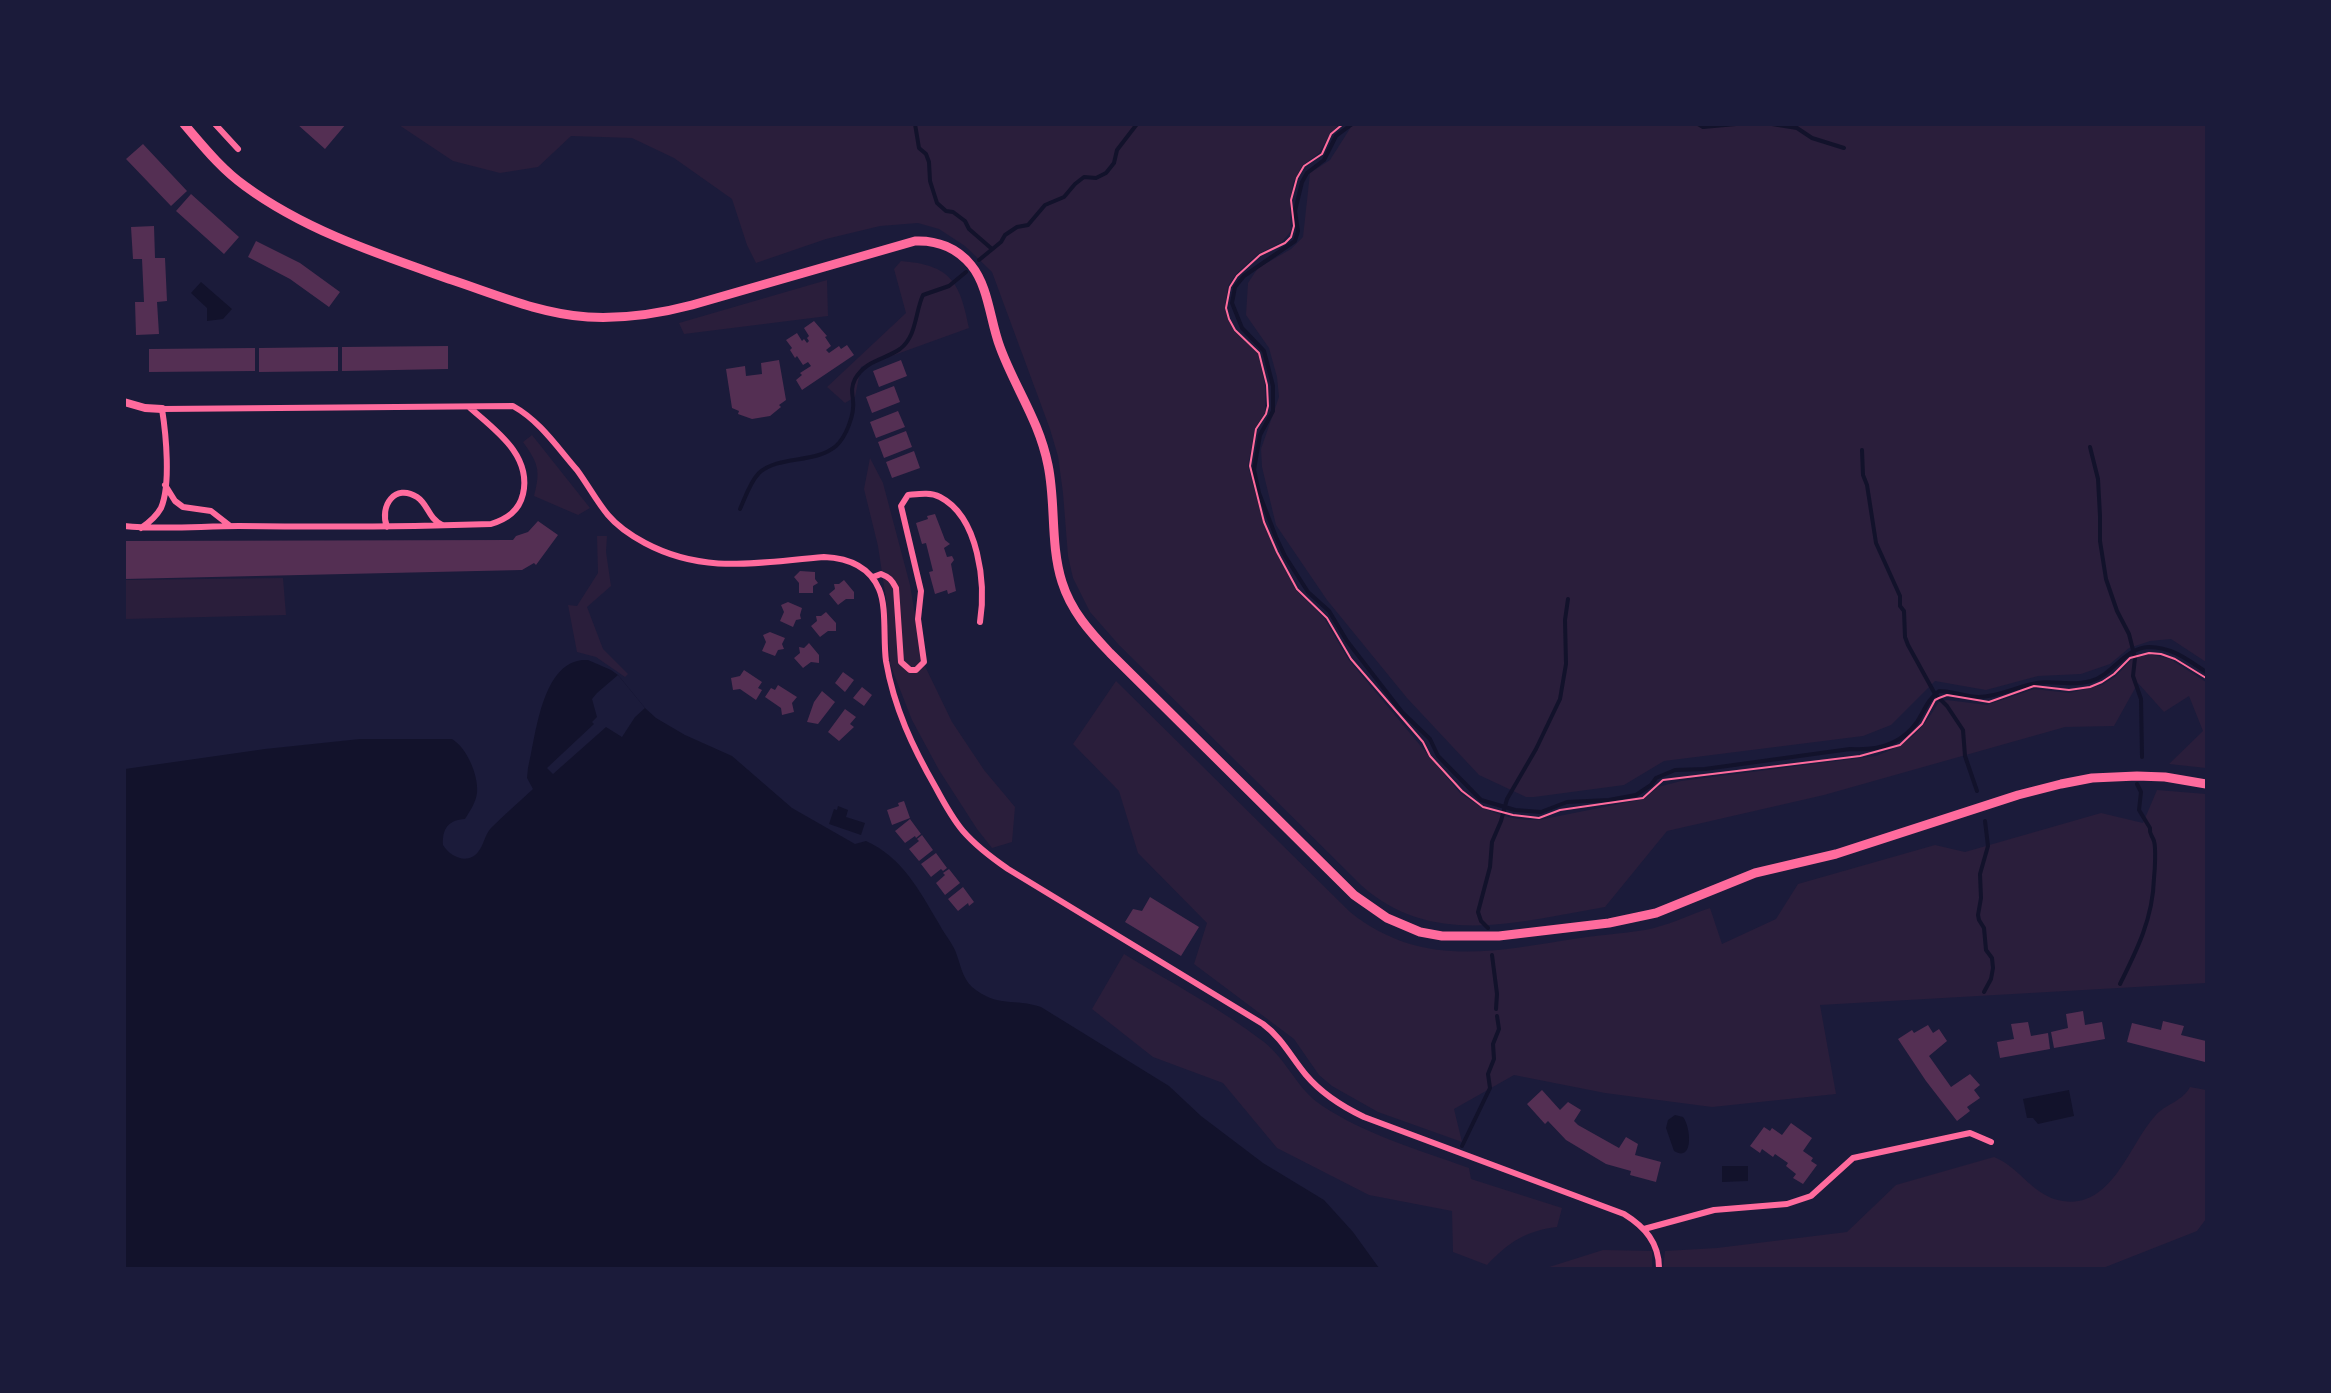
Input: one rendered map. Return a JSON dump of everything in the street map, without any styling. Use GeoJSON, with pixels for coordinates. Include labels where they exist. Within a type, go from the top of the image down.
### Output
{"type":"FeatureCollection","features":[{"type":"Feature","properties":{"kind":"main road"},"geometry":{"type":"LineString","coordinates":[[184,124],[236,179],[267,202],[293,216],[374,253],[522,304],[555,313],[610,318],[655,313],[692,305],[915,241],[935,243],[958,253],[973,268],[981,283],[1000,346],[1036,424],[1050,477],[1054,535],[1060,574],[1080,619],[1110,653],[1354,894],[1381,915],[1410,928],[1442,936],[1474,938],[1620,922],[1656,913],[1755,873],[1836,854],[2061,783],[2092,778],[2137,776],[2165,777],[2206,784]]}},
{"type":"Feature","properties":{"kind":"street"},"geometry":{"type":"LineString","coordinates":[[215,124],[238,149]]}},
{"type":"Feature","properties":{"kind":"street"},"geometry":{"type":"LineString","coordinates":[[124,402],[145,408],[162,409],[513,406],[528,414],[540,426],[588,484],[609,516],[632,536],[660,551],[685,560],[712,565],[824,557],[842,558],[859,565],[873,578],[883,600],[886,661],[902,720],[914,748],[953,817],[983,851],[1008,869],[1263,1024],[1283,1042],[1314,1085],[1338,1104],[1364,1117],[1614,1210],[1644,1228],[1656,1247],[1659,1269]]}},
{"type":"Feature","properties":{"kind":"street"},"geometry":{"type":"LineString","coordinates":[[124,526],[141,528],[387,527],[491,524],[504,520],[518,507],[525,485],[524,470],[517,454],[504,438],[469,407]]}},
{"type":"Feature","properties":{"kind":"street"},"geometry":{"type":"LineString","coordinates":[[141,528],[162,505],[166,441],[162,409]]}},
{"type":"Feature","properties":{"kind":"street"},"geometry":{"type":"LineString","coordinates":[[165,485],[175,501],[183,507],[211,511],[231,526]]}},
{"type":"Feature","properties":{"kind":"street"},"geometry":{"type":"LineString","coordinates":[[873,578],[880,574],[886,576],[896,588],[901,662],[910,670],[916,670],[924,662],[918,619],[921,591],[901,506],[908,495],[924,493],[940,497],[953,507],[961,518],[978,555],[983,595],[980,622]]}},
{"type":"Feature","properties":{"kind":"street"},"geometry":{"type":"LineString","coordinates":[[387,527],[383,517],[385,507],[390,499],[399,494],[410,494],[419,498],[429,514],[443,526]]}},
{"type":"Feature","properties":{"kind":"street"},"geometry":{"type":"LineString","coordinates":[[1644,1228],[1714,1210],[1787,1204],[1811,1196],[1853,1158],[1970,1133],[1991,1142]]}},
{"type":"Feature","properties":{"kind":"path"},"geometry":{"type":"LineString","coordinates":[[1343,124],[1331,134],[1322,154],[1304,166],[1297,178],[1292,200],[1294,226],[1291,237],[1285,243],[1252,261],[1230,287],[1226,308],[1229,319],[1235,330],[1259,353],[1267,385],[1268,406],[1266,414],[1256,429],[1250,466],[1264,522],[1297,589],[1327,618],[1351,659],[1423,742],[1430,756],[1462,791],[1483,807],[1539,818],[1560,810],[1644,798],[1664,780],[1860,756],[1900,745],[1922,723],[1935,700],[1947,695],[1989,702],[2034,686],[2069,690],[2090,687],[2114,674],[2130,658],[2139,654],[2161,654],[2175,659],[2206,678]]}},
{"type":"Feature","properties":{"kind":"shaded area"},"geometry":{"type":"Polygon","coordinates":[[[399,125],[1339,125],[1330,134],[1319,153],[1302,166],[1293,183],[1290,205],[1291,231],[1282,242],[1258,254],[1236,274],[1228,286],[1225,307],[1228,320],[1235,331],[1258,353],[1265,385],[1265,413],[1255,428],[1248,466],[1265,527],[1296,590],[1324,618],[1348,659],[1460,793],[1497,814],[1517,819],[1539,820],[1644,799],[1658,787],[1681,781],[1876,756],[1913,736],[1926,722],[1939,702],[1947,700],[1987,705],[2034,689],[2069,693],[2102,685],[2116,676],[2132,659],[2149,654],[2170,659],[2206,682],[2206,768],[2169,764],[2203,731],[2189,696],[2164,712],[2138,683],[2114,726],[2065,727],[1824,795],[1667,831],[1605,907],[1510,923],[1479,925],[1448,924],[1418,918],[1389,906],[1362,886],[1119,645],[1090,612],[1073,578],[1068,556],[1058,456],[1050,429],[992,272],[965,246],[939,229],[918,223],[880,226],[826,239],[756,263],[747,245],[732,199],[674,158],[632,138],[571,136],[538,167],[500,173],[453,161],[399,125]]]}},
{"type":"Feature","properties":{"kind":"shaded area"},"geometry":{"type":"Polygon","coordinates":[[[1355,125],[2206,125],[2206,662],[2171,639],[2150,641],[2129,648],[2110,664],[2081,674],[2038,676],[1986,690],[1935,681],[1891,725],[1863,736],[1664,761],[1624,785],[1526,797],[1479,775],[1407,698],[1327,600],[1276,525],[1262,467],[1261,449],[1279,397],[1277,377],[1269,348],[1246,315],[1248,283],[1258,268],[1291,249],[1303,237],[1310,173],[1330,160],[1351,127],[1355,125]]]}},
{"type":"Feature","properties":{"kind":"shaded area"},"geometry":{"type":"Polygon","coordinates":[[[901,261],[931,267],[950,278],[961,298],[969,328],[861,367],[855,397],[845,403],[827,387],[906,313],[894,269],[901,261]]]}},
{"type":"Feature","properties":{"kind":"shaded area"},"geometry":{"type":"Polygon","coordinates":[[[827,280],[828,316],[684,334],[679,323],[827,280]]]}},
{"type":"Feature","properties":{"kind":"shaded area"},"geometry":{"type":"Polygon","coordinates":[[[201,282],[232,309],[223,319],[207,321],[207,308],[191,293],[201,282]]]}},
{"type":"Feature","properties":{"kind":"shaded area"},"geometry":{"type":"Polygon","coordinates":[[[532,435],[590,508],[578,515],[534,496],[537,467],[523,442],[532,435]]]}},
{"type":"Feature","properties":{"kind":"shaded area"},"geometry":{"type":"Polygon","coordinates":[[[870,458],[883,483],[910,585],[923,662],[952,722],[984,770],[1015,807],[1012,842],[992,848],[977,829],[939,770],[912,720],[890,664],[886,599],[878,546],[864,489],[870,458]]]}},
{"type":"Feature","properties":{"kind":"shaded area"},"geometry":{"type":"Polygon","coordinates":[[[597,536],[607,536],[606,552],[611,586],[587,607],[603,649],[628,674],[625,677],[596,657],[577,652],[568,605],[577,606],[598,573],[597,536]]]}},
{"type":"Feature","properties":{"kind":"shaded area"},"geometry":{"type":"Polygon","coordinates":[[[283,578],[286,615],[125,619],[125,580],[283,578]]]}},
{"type":"Feature","properties":{"kind":"shaded area"},"geometry":{"type":"Polygon","coordinates":[[[588,660],[611,670],[656,718],[685,735],[732,756],[792,808],[855,844],[866,841],[890,856],[900,865],[924,898],[953,946],[964,975],[972,987],[990,998],[1041,1007],[1169,1086],[1201,1116],[1263,1163],[1324,1200],[1353,1232],[1379,1268],[125,1268],[125,769],[265,749],[360,739],[452,739],[463,749],[471,763],[477,793],[465,819],[451,823],[445,830],[443,845],[459,858],[469,858],[480,849],[491,828],[533,789],[527,778],[528,768],[538,721],[549,688],[557,674],[568,665],[588,660]]]}},
{"type":"Feature","properties":{"kind":"shaded area"},"geometry":{"type":"Polygon","coordinates":[[[1116,681],[1350,912],[1376,930],[1403,942],[1430,949],[1485,951],[1645,930],[1710,908],[1722,944],[1776,919],[1798,884],[1935,845],[1965,852],[2101,813],[2143,823],[2157,790],[2206,794],[2206,983],[1820,1005],[1836,1094],[1712,1107],[1605,1093],[1514,1075],[1454,1109],[1462,1142],[1378,1112],[1332,1086],[1319,1075],[1294,1039],[1194,964],[1207,923],[1138,853],[1119,791],[1073,744],[1116,681]]]}},
{"type":"Feature","properties":{"kind":"shaded area"},"geometry":{"type":"Polygon","coordinates":[[[838,806],[848,810],[846,817],[865,823],[861,835],[829,824],[834,809],[837,810],[838,806]]]}},
{"type":"Feature","properties":{"kind":"shaded area"},"geometry":{"type":"Polygon","coordinates":[[[1124,954],[1213,1007],[1264,1042],[1279,1057],[1305,1091],[1338,1116],[1374,1133],[1469,1168],[1471,1179],[1562,1208],[1557,1227],[1536,1231],[1518,1239],[1487,1265],[1453,1252],[1452,1211],[1369,1195],[1277,1148],[1223,1083],[1153,1057],[1092,1009],[1124,954]]]}},
{"type":"Feature","properties":{"kind":"shaded area"},"geometry":{"type":"Polygon","coordinates":[[[2190,1087],[2206,1090],[2206,1219],[2197,1231],[2103,1268],[1663,1268],[1665,1251],[1717,1248],[1847,1232],[1896,1185],[1994,1157],[2003,1161],[2049,1197],[2076,1201],[2092,1197],[2116,1174],[2155,1116],[2183,1096],[2190,1087]]]}},
{"type":"Feature","properties":{"kind":"shaded area"},"geometry":{"type":"Polygon","coordinates":[[[2069,1090],[2074,1116],[2038,1124],[2033,1118],[2027,1118],[2023,1099],[2069,1090]]]}},
{"type":"Feature","properties":{"kind":"shaded area"},"geometry":{"type":"Polygon","coordinates":[[[1675,1115],[1683,1117],[1689,1135],[1688,1148],[1685,1152],[1680,1153],[1674,1151],[1666,1128],[1668,1120],[1675,1115]]]}},
{"type":"Feature","properties":{"kind":"shaded area"},"geometry":{"type":"Polygon","coordinates":[[[1722,1166],[1748,1166],[1748,1181],[1722,1182],[1722,1166]]]}},
{"type":"Feature","properties":{"kind":"shaded area"},"geometry":{"type":"Polygon","coordinates":[[[1603,1250],[1652,1251],[1652,1268],[1546,1268],[1603,1250]]]}},
{"type":"Feature","properties":{"kind":"pier"},"geometry":{"type":"Polygon","coordinates":[[[618,675],[645,708],[635,717],[622,737],[606,727],[553,774],[547,768],[594,724],[592,722],[597,717],[592,699],[618,675]]]}},
{"type":"Feature","properties":{"kind":"building"},"geometry":{"type":"Polygon","coordinates":[[[297,124],[346,124],[325,149],[297,124]]]}},
{"type":"Feature","properties":{"kind":"building"},"geometry":{"type":"Polygon","coordinates":[[[143,144],[187,191],[171,206],[126,159],[143,144]]]}},
{"type":"Feature","properties":{"kind":"building"},"geometry":{"type":"Polygon","coordinates":[[[191,194],[239,237],[224,254],[176,211],[191,194]]]}},
{"type":"Feature","properties":{"kind":"building"},"geometry":{"type":"Polygon","coordinates":[[[154,226],[155,258],[165,258],[167,301],[157,302],[159,334],[136,335],[135,302],[144,302],[142,259],[133,259],[131,227],[154,226]]]}},
{"type":"Feature","properties":{"kind":"building"},"geometry":{"type":"Polygon","coordinates":[[[256,241],[300,263],[340,292],[329,307],[290,279],[248,257],[256,241]]]}},
{"type":"Feature","properties":{"kind":"building"},"geometry":{"type":"Polygon","coordinates":[[[814,321],[827,336],[825,337],[831,346],[826,350],[829,353],[839,346],[841,349],[847,345],[854,355],[802,390],[796,380],[802,375],[800,373],[811,366],[808,362],[803,365],[797,356],[795,358],[786,340],[797,333],[802,341],[804,339],[807,343],[809,336],[804,328],[814,321]]]}},
{"type":"Feature","properties":{"kind":"building"},"geometry":{"type":"Polygon","coordinates":[[[448,346],[448,369],[342,371],[342,347],[448,346]]]}},
{"type":"Feature","properties":{"kind":"building"},"geometry":{"type":"Polygon","coordinates":[[[338,347],[338,371],[259,372],[259,348],[338,347]]]}},
{"type":"Feature","properties":{"kind":"building"},"geometry":{"type":"Polygon","coordinates":[[[255,348],[255,371],[149,372],[149,349],[255,348]]]}},
{"type":"Feature","properties":{"kind":"building"},"geometry":{"type":"Polygon","coordinates":[[[779,360],[786,400],[779,405],[781,407],[770,416],[752,419],[738,414],[739,411],[732,408],[726,369],[745,366],[746,376],[762,374],[761,363],[779,360]]]}},
{"type":"Feature","properties":{"kind":"building"},"geometry":{"type":"Polygon","coordinates":[[[901,360],[907,376],[879,387],[873,371],[901,360]]]}},
{"type":"Feature","properties":{"kind":"building"},"geometry":{"type":"Polygon","coordinates":[[[894,386],[900,402],[872,413],[866,397],[894,386]]]}},
{"type":"Feature","properties":{"kind":"building"},"geometry":{"type":"Polygon","coordinates":[[[898,411],[905,427],[876,438],[870,422],[898,411]]]}},
{"type":"Feature","properties":{"kind":"building"},"geometry":{"type":"Polygon","coordinates":[[[906,431],[912,447],[884,458],[878,442],[906,431]]]}},
{"type":"Feature","properties":{"kind":"building"},"geometry":{"type":"Polygon","coordinates":[[[914,451],[920,468],[892,478],[886,462],[914,451]]]}},
{"type":"Feature","properties":{"kind":"building"},"geometry":{"type":"Polygon","coordinates":[[[935,514],[945,540],[950,544],[944,548],[947,557],[952,556],[954,560],[951,564],[956,591],[948,594],[947,590],[935,594],[929,572],[933,571],[926,543],[922,544],[916,523],[935,514]]]}},
{"type":"Feature","properties":{"kind":"building"},"geometry":{"type":"Polygon","coordinates":[[[538,521],[558,535],[536,565],[534,563],[522,570],[124,579],[124,541],[513,540],[516,536],[528,532],[538,521]]]}},
{"type":"Feature","properties":{"kind":"building"},"geometry":{"type":"Polygon","coordinates":[[[800,571],[815,572],[815,579],[818,583],[813,586],[813,593],[799,593],[799,583],[794,577],[800,571]]]}},
{"type":"Feature","properties":{"kind":"building"},"geometry":{"type":"Polygon","coordinates":[[[844,580],[854,592],[854,599],[846,599],[838,605],[829,594],[835,589],[834,584],[839,584],[844,580]]]}},
{"type":"Feature","properties":{"kind":"building"},"geometry":{"type":"Polygon","coordinates":[[[788,602],[802,608],[801,619],[796,620],[793,627],[780,621],[784,612],[781,605],[788,602]]]}},
{"type":"Feature","properties":{"kind":"building"},"geometry":{"type":"Polygon","coordinates":[[[826,612],[836,623],[836,631],[828,631],[820,637],[811,626],[817,621],[816,616],[821,616],[826,612]]]}},
{"type":"Feature","properties":{"kind":"building"},"geometry":{"type":"Polygon","coordinates":[[[770,632],[785,638],[782,644],[784,649],[778,650],[775,656],[762,651],[766,642],[763,635],[770,632]]]}},
{"type":"Feature","properties":{"kind":"building"},"geometry":{"type":"Polygon","coordinates":[[[809,643],[819,655],[819,663],[811,662],[803,668],[794,658],[800,653],[799,647],[804,648],[809,643]]]}},
{"type":"Feature","properties":{"kind":"building"},"geometry":{"type":"Polygon","coordinates":[[[744,670],[762,682],[758,688],[762,690],[756,700],[740,689],[733,690],[731,678],[740,676],[744,670]]]}},
{"type":"Feature","properties":{"kind":"building"},"geometry":{"type":"Polygon","coordinates":[[[843,672],[854,680],[845,692],[835,683],[843,672]]]}},
{"type":"Feature","properties":{"kind":"building"},"geometry":{"type":"Polygon","coordinates":[[[778,685],[797,697],[792,703],[794,712],[782,715],[781,708],[765,697],[771,688],[775,690],[778,685]]]}},
{"type":"Feature","properties":{"kind":"building"},"geometry":{"type":"Polygon","coordinates":[[[862,687],[872,695],[864,706],[853,698],[862,687]]]}},
{"type":"Feature","properties":{"kind":"building"},"geometry":{"type":"Polygon","coordinates":[[[822,691],[835,702],[818,724],[807,722],[814,702],[822,691]]]}},
{"type":"Feature","properties":{"kind":"building"},"geometry":{"type":"Polygon","coordinates":[[[845,709],[856,717],[850,724],[854,727],[839,741],[828,732],[845,709]]]}},
{"type":"Feature","properties":{"kind":"building"},"geometry":{"type":"Polygon","coordinates":[[[904,801],[910,818],[892,825],[887,810],[899,806],[898,803],[904,801]]]}},
{"type":"Feature","properties":{"kind":"building"},"geometry":{"type":"Polygon","coordinates":[[[910,819],[921,834],[905,843],[895,831],[910,819]]]}},
{"type":"Feature","properties":{"kind":"building"},"geometry":{"type":"Polygon","coordinates":[[[922,835],[933,850],[919,861],[909,849],[919,841],[917,839],[922,835]]]}},
{"type":"Feature","properties":{"kind":"building"},"geometry":{"type":"Polygon","coordinates":[[[936,853],[947,868],[943,871],[941,869],[931,877],[921,864],[936,853]]]}},
{"type":"Feature","properties":{"kind":"building"},"geometry":{"type":"Polygon","coordinates":[[[949,869],[960,883],[945,895],[936,883],[949,869]]]}},
{"type":"Feature","properties":{"kind":"building"},"geometry":{"type":"Polygon","coordinates":[[[963,887],[974,902],[969,906],[968,903],[958,911],[948,899],[963,887]]]}},
{"type":"Feature","properties":{"kind":"building"},"geometry":{"type":"Polygon","coordinates":[[[1150,897],[1199,927],[1181,956],[1125,922],[1133,909],[1142,911],[1150,897]]]}},
{"type":"Feature","properties":{"kind":"building"},"geometry":{"type":"Polygon","coordinates":[[[2083,1011],[2085,1025],[2102,1022],[2105,1039],[2054,1048],[2051,1032],[2068,1028],[2066,1014],[2083,1011]]]}},
{"type":"Feature","properties":{"kind":"building"},"geometry":{"type":"Polygon","coordinates":[[[2163,1021],[2184,1026],[2181,1035],[2206,1041],[2205,1062],[2127,1042],[2132,1023],[2161,1030],[2163,1021]]]}},
{"type":"Feature","properties":{"kind":"building"},"geometry":{"type":"Polygon","coordinates":[[[2028,1022],[2031,1036],[2048,1033],[2050,1049],[2000,1058],[1997,1042],[2014,1039],[2011,1024],[2028,1022]]]}},
{"type":"Feature","properties":{"kind":"building"},"geometry":{"type":"Polygon","coordinates":[[[1928,1025],[1933,1033],[1939,1029],[1947,1041],[1929,1056],[1951,1087],[1970,1074],[1980,1085],[1974,1090],[1980,1098],[1967,1107],[1970,1111],[1957,1121],[1926,1081],[1898,1039],[1912,1030],[1914,1033],[1928,1025]]]}},
{"type":"Feature","properties":{"kind":"building"},"geometry":{"type":"Polygon","coordinates":[[[1542,1090],[1560,1110],[1568,1102],[1581,1110],[1574,1121],[1578,1125],[1619,1148],[1626,1137],[1638,1144],[1635,1155],[1661,1162],[1656,1182],[1630,1175],[1631,1171],[1606,1164],[1566,1140],[1548,1121],[1545,1124],[1527,1104],[1542,1090]]]}},
{"type":"Feature","properties":{"kind":"building"},"geometry":{"type":"Polygon","coordinates":[[[1791,1123],[1812,1138],[1803,1151],[1813,1158],[1811,1161],[1817,1165],[1803,1184],[1793,1178],[1796,1174],[1786,1166],[1788,1163],[1775,1154],[1773,1157],[1762,1149],[1760,1153],[1750,1146],[1764,1127],[1770,1131],[1772,1128],[1782,1135],[1791,1123]]]}},
{"type":"Feature","properties":{"kind":"waterway"},"geometry":{"type":"LineString","coordinates":[[915,124],[919,148],[926,154],[929,162],[930,181],[937,203],[946,211],[953,212],[965,221],[969,229],[992,249]]}},
{"type":"Feature","properties":{"kind":"waterway"},"geometry":{"type":"LineString","coordinates":[[979,260],[1001,242],[1005,235],[1017,227],[1028,225],[1045,205],[1064,197],[1084,177],[1096,178],[1106,173],[1114,163],[1117,150],[1137,124]]}},
{"type":"Feature","properties":{"kind":"waterway"},"geometry":{"type":"LineString","coordinates":[[1352,124],[1336,136],[1324,160],[1307,173],[1302,182],[1295,211],[1298,231],[1295,241],[1244,276],[1235,287],[1232,303],[1242,328],[1264,351],[1273,386],[1273,411],[1260,435],[1254,470],[1259,493],[1276,537],[1308,592],[1329,611],[1347,641],[1402,712],[1430,739],[1438,756],[1481,800],[1515,810],[1541,812],[1567,802],[1609,800],[1636,795],[1651,785],[1656,778],[1675,770],[1705,769],[1887,745],[1911,730],[1929,701],[1939,691],[1979,697],[2037,683],[2083,683],[2099,678],[2126,656],[2140,648],[2165,649],[2206,672]]}},
{"type":"Feature","properties":{"kind":"waterway"},"geometry":{"type":"LineString","coordinates":[[1698,124],[1703,127],[1736,124]]}},
{"type":"Feature","properties":{"kind":"waterway"},"geometry":{"type":"LineString","coordinates":[[1772,124],[1797,128],[1812,138],[1844,148]]}},
{"type":"Feature","properties":{"kind":"waterway"},"geometry":{"type":"LineString","coordinates":[[740,509],[753,481],[767,467],[818,455],[836,446],[849,425],[853,406],[852,387],[859,373],[870,364],[894,353],[906,344],[913,331],[923,295],[949,286],[966,272]]}},
{"type":"Feature","properties":{"kind":"waterway"},"geometry":{"type":"LineString","coordinates":[[2090,447],[2098,479],[2100,541],[2106,579],[2117,611],[2129,634],[2135,658],[2133,676],[2141,699],[2142,757]]}},
{"type":"Feature","properties":{"kind":"waterway"},"geometry":{"type":"LineString","coordinates":[[1862,450],[1863,475],[1867,485],[1876,543],[1900,596],[1900,606],[1904,611],[1905,637],[1935,694],[1947,706],[1963,730],[1965,756],[1977,791]]}},
{"type":"Feature","properties":{"kind":"waterway"},"geometry":{"type":"LineString","coordinates":[[1488,928],[1481,921],[1478,912],[1490,867],[1492,842],[1507,799],[1536,749],[1560,699],[1566,664],[1565,620],[1568,599]]}},
{"type":"Feature","properties":{"kind":"waterway"},"geometry":{"type":"LineString","coordinates":[[2120,984],[2143,933],[2153,893],[2155,844],[2150,828],[2139,810],[2141,792],[2137,784]]}},
{"type":"Feature","properties":{"kind":"waterway"},"geometry":{"type":"LineString","coordinates":[[1984,992],[1991,979],[1993,968],[1992,958],[1986,950],[1984,928],[1978,915],[1981,898],[1980,874],[1988,846],[1985,821]]}},
{"type":"Feature","properties":{"kind":"waterway"},"geometry":{"type":"LineString","coordinates":[[1492,955],[1497,994],[1496,1009]]}},
{"type":"Feature","properties":{"kind":"waterway"},"geometry":{"type":"LineString","coordinates":[[1462,1146],[1490,1088],[1488,1074],[1494,1059],[1493,1044],[1499,1029],[1497,1016]]}}]}
